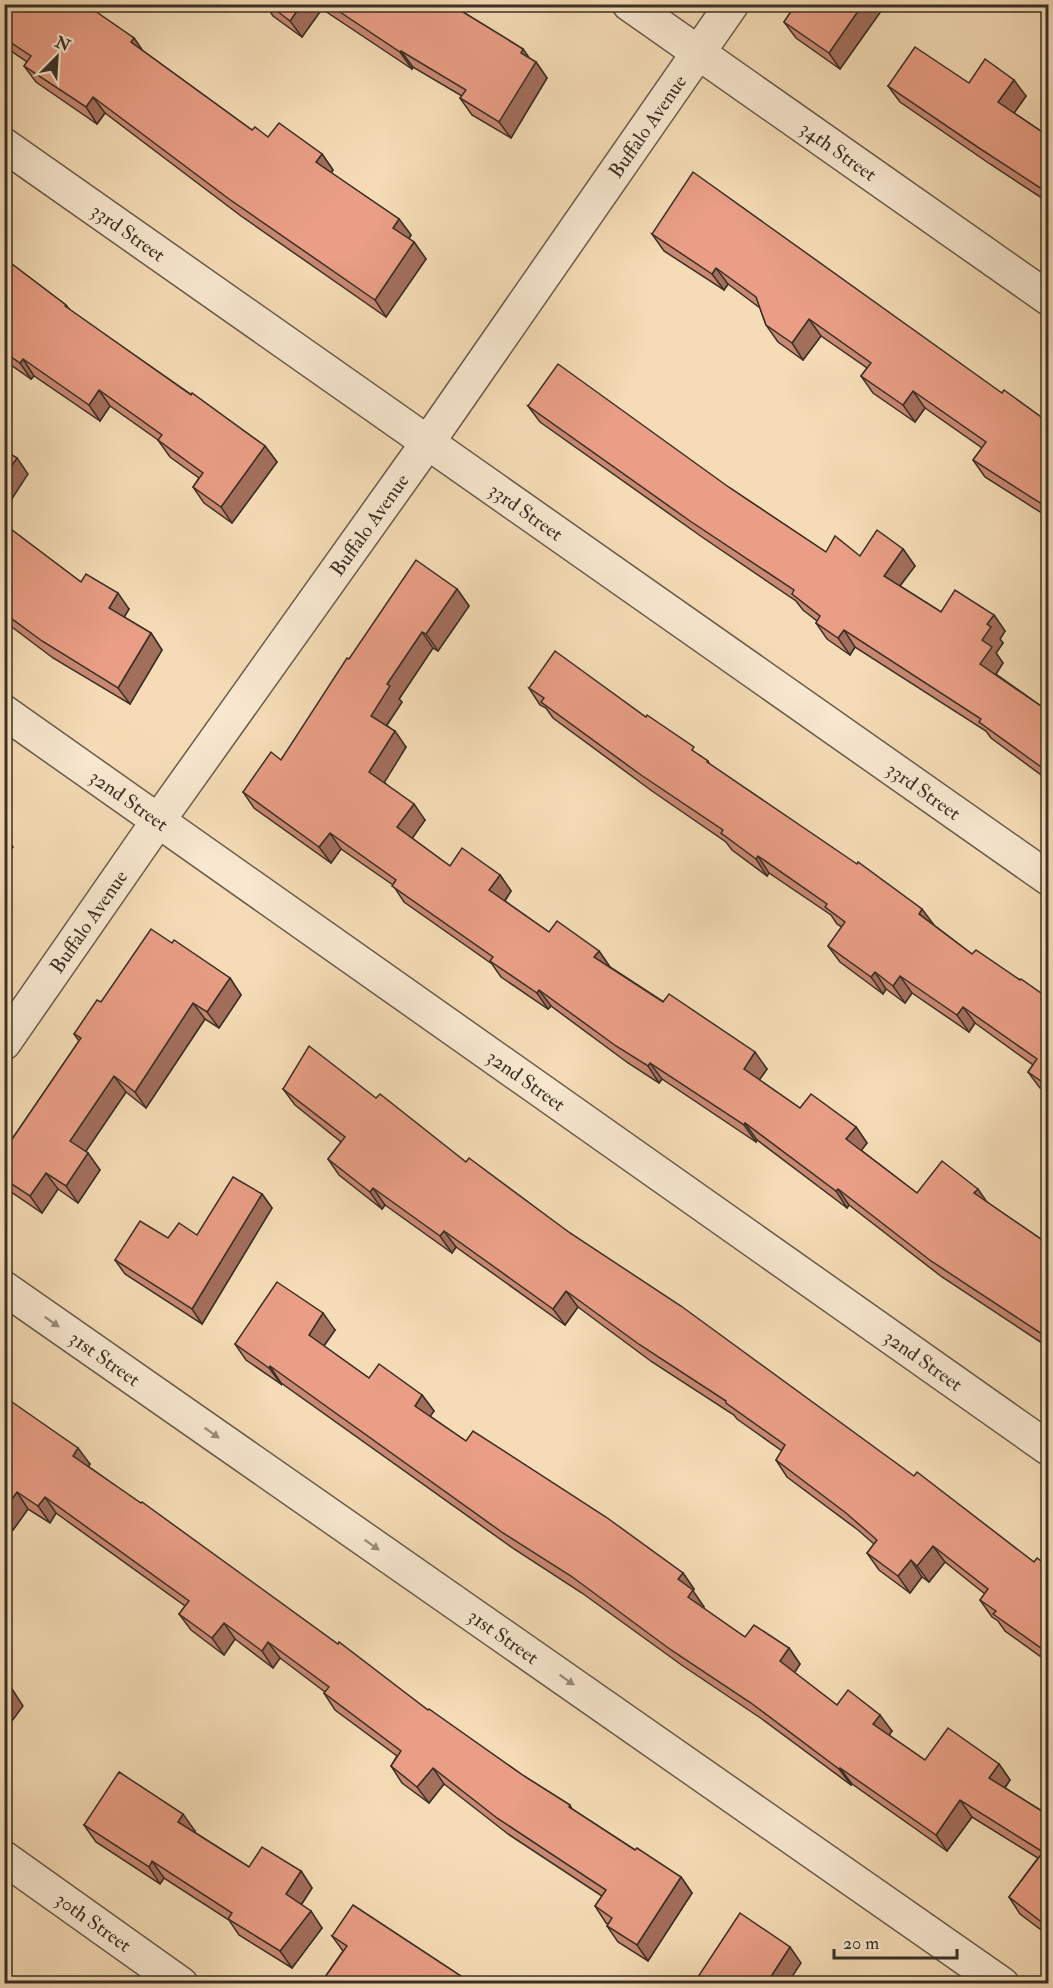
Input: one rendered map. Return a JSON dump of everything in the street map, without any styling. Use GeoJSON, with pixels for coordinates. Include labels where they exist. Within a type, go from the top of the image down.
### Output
{"type":"FeatureCollection","features":[{"type":"Feature","properties":{"kind":"street","name":"34th Street"},"geometry":{"type":"LineString","coordinates":[[629,4],[1048,298]]}},
{"type":"Feature","properties":{"kind":"street","name":"Buffalo Avenue"},"geometry":{"type":"LineString","coordinates":[[4,1043],[158,821],[428,442],[732,4]]}},
{"type":"Feature","properties":{"kind":"street","name":"33rd Street"},"geometry":{"type":"LineString","coordinates":[[4,145],[1048,878]]}},
{"type":"Feature","properties":{"kind":"street","name":"32nd Street"},"geometry":{"type":"LineString","coordinates":[[4,712],[1048,1448]]}},
{"type":"Feature","properties":{"kind":"street","name":"31st Street"},"geometry":{"type":"LineString","coordinates":[[4,1288],[1002,1983]]}},
{"type":"Feature","properties":{"kind":"street","name":"30th Street"},"geometry":{"type":"LineString","coordinates":[[4,1858],[181,1983]]}},
{"type":"Feature","properties":{"kind":"building"},"geometry":{"type":"Polygon","coordinates":[[[4,4],[85,4],[134,38],[131,42],[252,130],[255,127],[268,137],[279,123],[322,154],[316,162],[399,219],[393,228],[414,242],[375,300],[229,199],[93,97],[86,107],[24,66],[31,56],[4,38],[4,4]]]}},
{"type":"Feature","properties":{"kind":"building"},"geometry":{"type":"Polygon","coordinates":[[[268,4],[302,4],[290,21],[268,4]]]}},
{"type":"Feature","properties":{"kind":"building"},"geometry":{"type":"Polygon","coordinates":[[[328,4],[450,4],[523,49],[521,53],[536,62],[499,122],[460,98],[466,90],[400,52],[328,4]]]}},
{"type":"Feature","properties":{"kind":"building"},"geometry":{"type":"Polygon","coordinates":[[[796,4],[863,4],[829,53],[784,22],[796,4]]]}},
{"type":"Feature","properties":{"kind":"building"},"geometry":{"type":"Polygon","coordinates":[[[915,47],[969,83],[985,59],[1014,80],[998,102],[1048,136],[1048,193],[888,86],[915,47]]]}},
{"type":"Feature","properties":{"kind":"building"},"geometry":{"type":"Polygon","coordinates":[[[693,172],[1002,393],[1004,390],[1048,422],[1048,508],[973,460],[986,442],[913,391],[903,405],[861,376],[871,363],[809,319],[792,343],[766,325],[756,297],[716,268],[712,274],[652,234],[693,172]]]}},
{"type":"Feature","properties":{"kind":"building"},"geometry":{"type":"Polygon","coordinates":[[[4,258],[65,306],[265,446],[221,507],[193,487],[203,473],[158,440],[162,435],[99,390],[89,405],[23,359],[20,363],[4,352],[4,258]]]}},
{"type":"Feature","properties":{"kind":"building"},"geometry":{"type":"Polygon","coordinates":[[[558,364],[730,488],[826,552],[835,536],[860,556],[877,530],[903,549],[884,576],[941,612],[955,590],[994,615],[987,624],[991,627],[982,640],[992,647],[980,664],[1048,711],[1048,772],[979,722],[981,719],[844,630],[838,638],[816,623],[820,616],[792,594],[794,590],[690,521],[528,406],[558,364]]]}},
{"type":"Feature","properties":{"kind":"building"},"geometry":{"type":"Polygon","coordinates":[[[4,450],[17,458],[4,477],[4,450]]]}},
{"type":"Feature","properties":{"kind":"building"},"geometry":{"type":"Polygon","coordinates":[[[4,524],[81,582],[86,574],[118,593],[109,608],[151,633],[118,688],[42,641],[4,613],[4,524]]]}},
{"type":"Feature","properties":{"kind":"building"},"geometry":{"type":"Polygon","coordinates":[[[416,560],[457,589],[426,634],[422,632],[387,684],[390,686],[371,716],[395,731],[369,772],[414,804],[397,827],[450,866],[462,848],[500,875],[489,890],[549,932],[557,921],[599,951],[594,957],[663,1002],[669,994],[755,1052],[744,1069],[800,1108],[811,1094],[856,1127],[846,1139],[917,1193],[942,1161],[978,1189],[974,1193],[1048,1244],[1048,1338],[931,1261],[838,1189],[836,1191],[745,1123],[744,1125],[650,1063],[648,1066],[616,1046],[539,990],[537,993],[490,961],[493,957],[392,886],[396,880],[330,833],[319,847],[243,792],[271,752],[281,760],[347,658],[349,659],[416,560]]]}},
{"type":"Feature","properties":{"kind":"building"},"geometry":{"type":"Polygon","coordinates":[[[555,651],[646,717],[647,715],[694,747],[692,750],[707,762],[857,864],[858,862],[922,909],[919,914],[972,954],[976,950],[1048,998],[1048,1086],[1028,1072],[1037,1059],[963,1007],[957,1015],[900,976],[893,986],[875,972],[871,977],[828,946],[845,922],[825,907],[827,904],[758,856],[756,859],[721,833],[723,830],[641,775],[541,702],[544,698],[529,688],[555,651]]]}},
{"type":"Feature","properties":{"kind":"building"},"geometry":{"type":"Polygon","coordinates":[[[151,929],[172,943],[174,940],[230,978],[207,1012],[193,1003],[135,1092],[114,1076],[70,1141],[88,1153],[66,1186],[46,1173],[30,1196],[4,1179],[4,1151],[81,1038],[74,1034],[97,1000],[101,1002],[151,929]]]}},
{"type":"Feature","properties":{"kind":"building"},"geometry":{"type":"Polygon","coordinates":[[[309,1046],[376,1098],[380,1094],[466,1162],[469,1158],[570,1233],[681,1306],[914,1476],[917,1472],[1034,1562],[1037,1558],[1048,1566],[1048,1653],[993,1614],[996,1611],[980,1600],[988,1589],[933,1546],[917,1566],[911,1560],[898,1576],[867,1553],[877,1540],[846,1513],[776,1460],[785,1445],[726,1401],[640,1345],[566,1291],[553,1309],[444,1231],[440,1236],[373,1188],[370,1192],[328,1159],[345,1137],[283,1089],[309,1046]]]}},
{"type":"Feature","properties":{"kind":"building"},"geometry":{"type":"Polygon","coordinates":[[[233,1177],[262,1194],[192,1309],[115,1260],[140,1221],[168,1238],[179,1223],[197,1235],[233,1177]]]}},
{"type":"Feature","properties":{"kind":"building"},"geometry":{"type":"Polygon","coordinates":[[[277,1282],[323,1313],[309,1335],[369,1378],[379,1364],[422,1395],[415,1406],[466,1441],[473,1431],[606,1517],[683,1573],[678,1579],[693,1590],[688,1597],[745,1637],[754,1625],[789,1648],[780,1661],[837,1705],[848,1690],[880,1715],[873,1724],[925,1760],[948,1728],[999,1764],[989,1778],[1048,1815],[1048,1927],[1009,1897],[1043,1852],[960,1800],[936,1835],[839,1769],[751,1703],[671,1650],[571,1576],[503,1533],[270,1366],[269,1368],[235,1344],[277,1282]]]}},
{"type":"Feature","properties":{"kind":"building"},"geometry":{"type":"Polygon","coordinates":[[[12,1402],[78,1448],[73,1456],[142,1502],[338,1644],[339,1642],[428,1710],[570,1805],[569,1807],[681,1877],[637,1945],[607,1926],[612,1918],[595,1906],[606,1890],[497,1818],[433,1768],[417,1787],[391,1766],[401,1751],[324,1693],[329,1687],[268,1642],[262,1651],[224,1623],[212,1638],[179,1614],[189,1601],[45,1497],[38,1506],[17,1492],[4,1510],[4,1412],[12,1402]]]}},
{"type":"Feature","properties":{"kind":"building"},"geometry":{"type":"Polygon","coordinates":[[[4,1684],[12,1689],[4,1699],[4,1684]]]}},
{"type":"Feature","properties":{"kind":"building"},"geometry":{"type":"Polygon","coordinates":[[[119,1772],[183,1814],[178,1822],[249,1867],[262,1847],[301,1871],[286,1894],[311,1911],[280,1951],[228,1919],[232,1913],[152,1861],[149,1867],[84,1825],[119,1772]]]}},
{"type":"Feature","properties":{"kind":"building"},"geometry":{"type":"Polygon","coordinates":[[[353,1905],[464,1978],[460,1983],[328,1983],[323,1980],[347,1946],[332,1936],[353,1905]]]}},
{"type":"Feature","properties":{"kind":"building"},"geometry":{"type":"Polygon","coordinates":[[[740,1913],[790,1947],[770,1978],[778,1983],[694,1983],[740,1913]]]}}]}
